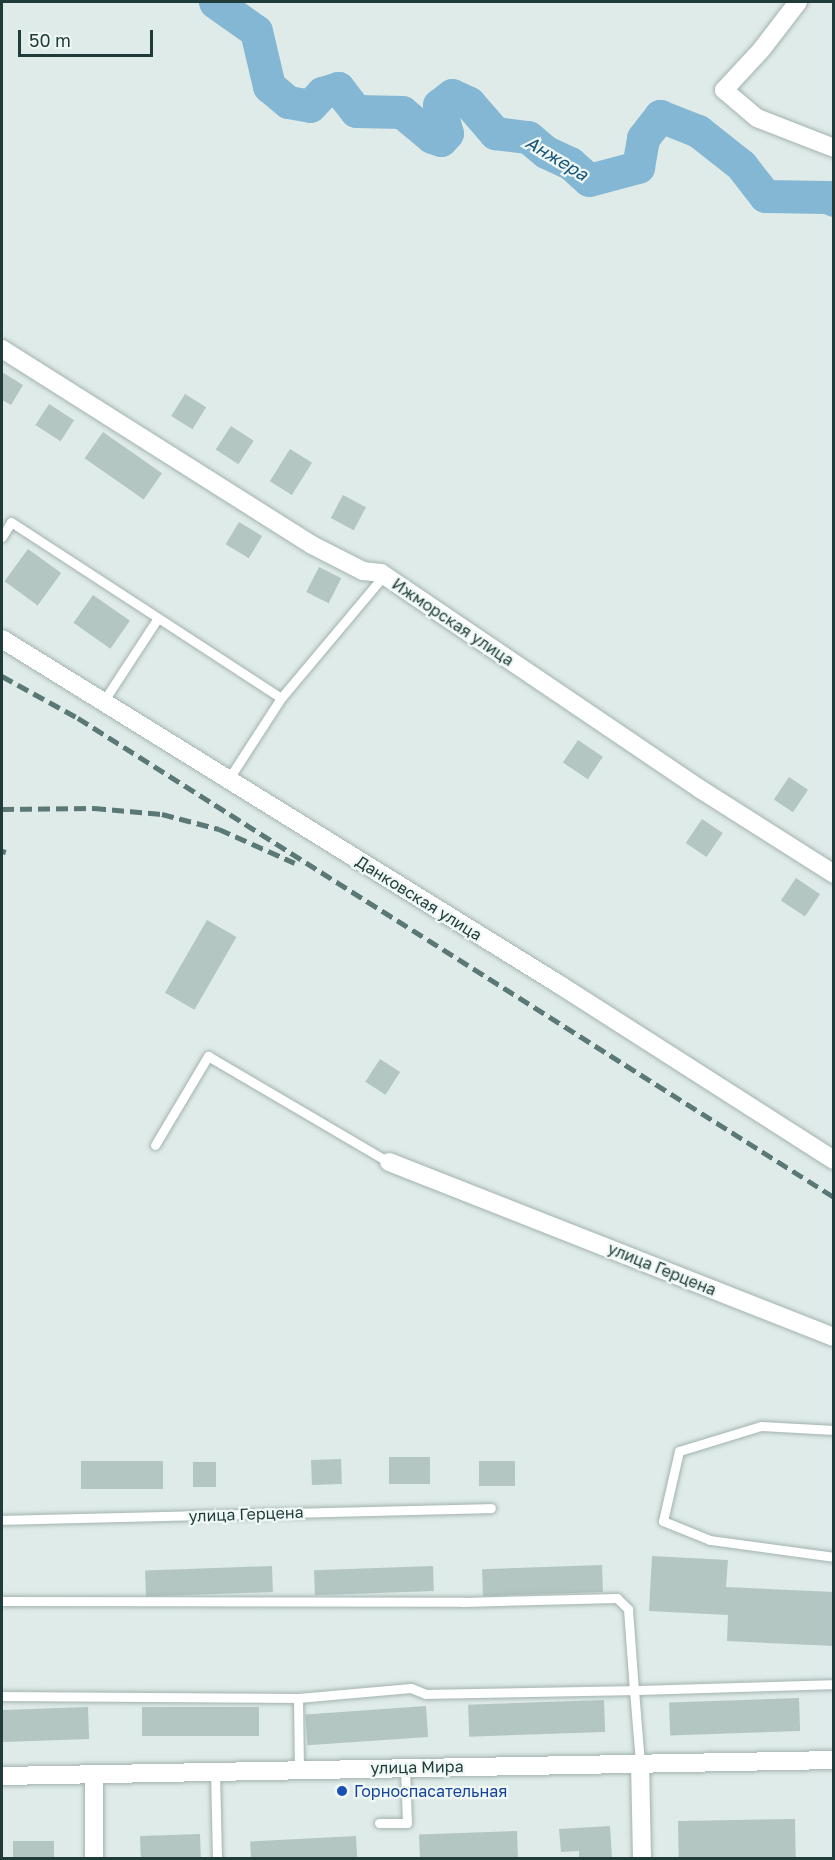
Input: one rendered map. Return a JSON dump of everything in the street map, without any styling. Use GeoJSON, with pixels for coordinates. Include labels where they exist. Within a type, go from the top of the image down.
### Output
{"type":"FeatureCollection","features":[{"type":"Feature","properties":{"kind":"street"},"geometry":{"type":"LineString","coordinates":[[798,2],[762,50],[724,90],[757,118],[834,148]]}},
{"type":"Feature","properties":{"kind":"street","name":"Ижморская улица"},"geometry":{"type":"LineString","coordinates":[[2,349],[312,544],[363,571],[386,573],[700,789],[834,874]]}},
{"type":"Feature","properties":{"kind":"street","name":"Данковская улица"},"geometry":{"type":"LineString","coordinates":[[2,639],[560,985],[834,1160]]}},
{"type":"Feature","properties":{"kind":"street","name":"улица Герцена"},"geometry":{"type":"LineString","coordinates":[[390,1162],[834,1337]]}},
{"type":"Feature","properties":{"kind":"street","name":"улица Мира"},"geometry":{"type":"LineString","coordinates":[[2,1776],[834,1760]]}},
{"type":"Feature","properties":{"kind":"street"},"geometry":{"type":"LineString","coordinates":[[640,1763],[642,1858]]}},
{"type":"Feature","properties":{"kind":"street"},"geometry":{"type":"LineString","coordinates":[[94,1774],[94,1858]]}},
{"type":"Feature","properties":{"kind":"lane"},"geometry":{"type":"LineString","coordinates":[[2,516],[281,698]]}},
{"type":"Feature","properties":{"kind":"lane"},"geometry":{"type":"LineString","coordinates":[[2,537],[11,522]]}},
{"type":"Feature","properties":{"kind":"lane"},"geometry":{"type":"LineString","coordinates":[[228,780],[281,698],[386,573]]}},
{"type":"Feature","properties":{"kind":"lane"},"geometry":{"type":"LineString","coordinates":[[103,702],[158,618]]}},
{"type":"Feature","properties":{"kind":"lane"},"geometry":{"type":"LineString","coordinates":[[155,1145],[208,1056],[390,1162]]}},
{"type":"Feature","properties":{"kind":"lane"},"geometry":{"type":"LineString","coordinates":[[834,1430],[761,1426],[679,1451],[663,1521],[710,1540],[834,1557]]}},
{"type":"Feature","properties":{"kind":"lane","name":"улица Герцена"},"geometry":{"type":"LineString","coordinates":[[2,1521],[491,1508]]}},
{"type":"Feature","properties":{"kind":"lane"},"geometry":{"type":"LineString","coordinates":[[2,1601],[463,1602],[617,1598],[628,1608],[640,1763]]}},
{"type":"Feature","properties":{"kind":"lane"},"geometry":{"type":"LineString","coordinates":[[2,1696],[298,1698],[411,1688],[426,1694],[834,1683]]}},
{"type":"Feature","properties":{"kind":"lane"},"geometry":{"type":"LineString","coordinates":[[298,1698],[299,1770]]}},
{"type":"Feature","properties":{"kind":"lane"},"geometry":{"type":"LineString","coordinates":[[379,1823],[407,1823],[405,1768]]}},
{"type":"Feature","properties":{"kind":"lane"},"geometry":{"type":"LineString","coordinates":[[215,1771],[217,1858]]}},
{"type":"Feature","properties":{"kind":"building"},"geometry":{"type":"Polygon","coordinates":[[[2,372],[23,385],[11,405],[2,400],[2,372]]]}},
{"type":"Feature","properties":{"kind":"building"},"geometry":{"type":"Polygon","coordinates":[[[185,394],[206,407],[192,429],[171,416],[185,394]]]}},
{"type":"Feature","properties":{"kind":"building"},"geometry":{"type":"Polygon","coordinates":[[[49,404],[74,420],[61,441],[35,425],[49,404]]]}},
{"type":"Feature","properties":{"kind":"building"},"geometry":{"type":"Polygon","coordinates":[[[231,426],[254,441],[238,464],[216,449],[231,426]]]}},
{"type":"Feature","properties":{"kind":"building"},"geometry":{"type":"Polygon","coordinates":[[[103,432],[162,473],[144,500],[85,458],[103,432]]]}},
{"type":"Feature","properties":{"kind":"building"},"geometry":{"type":"Polygon","coordinates":[[[290,449],[312,463],[292,495],[270,481],[290,449]]]}},
{"type":"Feature","properties":{"kind":"building"},"geometry":{"type":"Polygon","coordinates":[[[343,495],[366,507],[354,530],[331,518],[343,495]]]}},
{"type":"Feature","properties":{"kind":"building"},"geometry":{"type":"Polygon","coordinates":[[[239,522],[262,536],[249,558],[226,544],[239,522]]]}},
{"type":"Feature","properties":{"kind":"building"},"geometry":{"type":"Polygon","coordinates":[[[28,549],[61,573],[38,605],[4,581],[28,549]]]}},
{"type":"Feature","properties":{"kind":"building"},"geometry":{"type":"Polygon","coordinates":[[[319,567],[341,578],[329,603],[306,592],[319,567]]]}},
{"type":"Feature","properties":{"kind":"building"},"geometry":{"type":"Polygon","coordinates":[[[93,595],[130,621],[110,649],[73,623],[93,595]]]}},
{"type":"Feature","properties":{"kind":"building"},"geometry":{"type":"Polygon","coordinates":[[[578,740],[603,757],[588,779],[563,762],[578,740]]]}},
{"type":"Feature","properties":{"kind":"building"},"geometry":{"type":"Polygon","coordinates":[[[789,777],[808,790],[793,812],[774,799],[789,777]]]}},
{"type":"Feature","properties":{"kind":"building"},"geometry":{"type":"Polygon","coordinates":[[[702,819],[723,833],[707,857],[686,843],[702,819]]]}},
{"type":"Feature","properties":{"kind":"building"},"geometry":{"type":"Polygon","coordinates":[[[796,878],[820,894],[805,917],[781,900],[796,878]]]}},
{"type":"Feature","properties":{"kind":"building"},"geometry":{"type":"Polygon","coordinates":[[[207,920],[236,937],[194,1010],[165,993],[207,920]]]}},
{"type":"Feature","properties":{"kind":"building"},"geometry":{"type":"Polygon","coordinates":[[[380,1059],[400,1072],[385,1095],[365,1082],[380,1059]]]}},
{"type":"Feature","properties":{"kind":"building"},"geometry":{"type":"Polygon","coordinates":[[[389,1457],[430,1457],[430,1484],[389,1484],[389,1457]]]}},
{"type":"Feature","properties":{"kind":"building"},"geometry":{"type":"Polygon","coordinates":[[[341,1459],[342,1484],[312,1485],[311,1460],[341,1459]]]}},
{"type":"Feature","properties":{"kind":"building"},"geometry":{"type":"Polygon","coordinates":[[[81,1461],[163,1461],[163,1489],[81,1489],[81,1461]]]}},
{"type":"Feature","properties":{"kind":"building"},"geometry":{"type":"Polygon","coordinates":[[[479,1461],[515,1461],[515,1486],[479,1486],[479,1461]]]}},
{"type":"Feature","properties":{"kind":"building"},"geometry":{"type":"Polygon","coordinates":[[[193,1462],[216,1462],[216,1487],[193,1487],[193,1462]]]}},
{"type":"Feature","properties":{"kind":"building"},"geometry":{"type":"Polygon","coordinates":[[[652,1556],[728,1560],[726,1587],[834,1592],[834,1646],[727,1641],[728,1615],[649,1611],[652,1556]]]}},
{"type":"Feature","properties":{"kind":"building"},"geometry":{"type":"Polygon","coordinates":[[[602,1565],[603,1592],[483,1596],[482,1569],[602,1565]]]}},
{"type":"Feature","properties":{"kind":"building"},"geometry":{"type":"Polygon","coordinates":[[[272,1566],[273,1592],[146,1596],[145,1570],[272,1566]]]}},
{"type":"Feature","properties":{"kind":"building"},"geometry":{"type":"Polygon","coordinates":[[[433,1566],[434,1591],[315,1595],[314,1570],[433,1566]]]}},
{"type":"Feature","properties":{"kind":"building"},"geometry":{"type":"Polygon","coordinates":[[[799,1698],[800,1731],[670,1736],[669,1703],[799,1698]]]}},
{"type":"Feature","properties":{"kind":"building"},"geometry":{"type":"Polygon","coordinates":[[[604,1700],[605,1732],[469,1737],[468,1705],[604,1700]]]}},
{"type":"Feature","properties":{"kind":"building"},"geometry":{"type":"Polygon","coordinates":[[[426,1706],[428,1737],[307,1745],[305,1714],[426,1706]]]}},
{"type":"Feature","properties":{"kind":"building"},"geometry":{"type":"Polygon","coordinates":[[[88,1707],[89,1739],[3,1742],[2,1710],[88,1707]]]}},
{"type":"Feature","properties":{"kind":"building"},"geometry":{"type":"Polygon","coordinates":[[[142,1707],[259,1707],[259,1736],[142,1736],[142,1707]]]}},
{"type":"Feature","properties":{"kind":"building"},"geometry":{"type":"Polygon","coordinates":[[[795,1819],[796,1858],[679,1858],[678,1821],[795,1819]]]}},
{"type":"Feature","properties":{"kind":"building"},"geometry":{"type":"Polygon","coordinates":[[[610,1826],[612,1858],[579,1858],[579,1851],[561,1852],[559,1829],[610,1826]]]}},
{"type":"Feature","properties":{"kind":"building"},"geometry":{"type":"Polygon","coordinates":[[[517,1831],[518,1858],[420,1858],[419,1834],[517,1831]]]}},
{"type":"Feature","properties":{"kind":"building"},"geometry":{"type":"Polygon","coordinates":[[[200,1834],[201,1858],[141,1858],[140,1836],[200,1834]]]}},
{"type":"Feature","properties":{"kind":"building"},"geometry":{"type":"Polygon","coordinates":[[[356,1836],[357,1858],[251,1858],[250,1842],[356,1836]]]}},
{"type":"Feature","properties":{"kind":"building"},"geometry":{"type":"Polygon","coordinates":[[[13,1841],[54,1841],[54,1858],[13,1858],[13,1841]]]}},
{"type":"Feature","properties":{"kind":"waterway","name":"Анжера"},"geometry":{"type":"LineString","coordinates":[[215,2],[256,31],[269,86],[288,102],[310,106],[322,93],[338,88],[356,111],[402,112],[432,137],[441,140],[447,133],[439,105],[452,95],[469,103],[495,133],[528,137],[546,152],[570,163],[589,180],[638,167],[643,138],[660,116],[698,131],[741,165],[765,196],[827,197],[834,200]]}},
{"type":"Feature","properties":{"kind":"railway"},"geometry":{"type":"LineString","coordinates":[[2,676],[78,718],[834,1197]]}},
{"type":"Feature","properties":{"kind":"railway"},"geometry":{"type":"LineString","coordinates":[[2,809],[94,808],[162,814],[219,829],[295,863]]}},
{"type":"Feature","properties":{"kind":"railway"},"geometry":{"type":"LineString","coordinates":[[2,851],[6,852]]}},
{"type":"Feature","properties":{"kind":"place","name":"Горноспасательная"},"geometry":{"type":"Point","coordinates":[342,1791]}}]}
